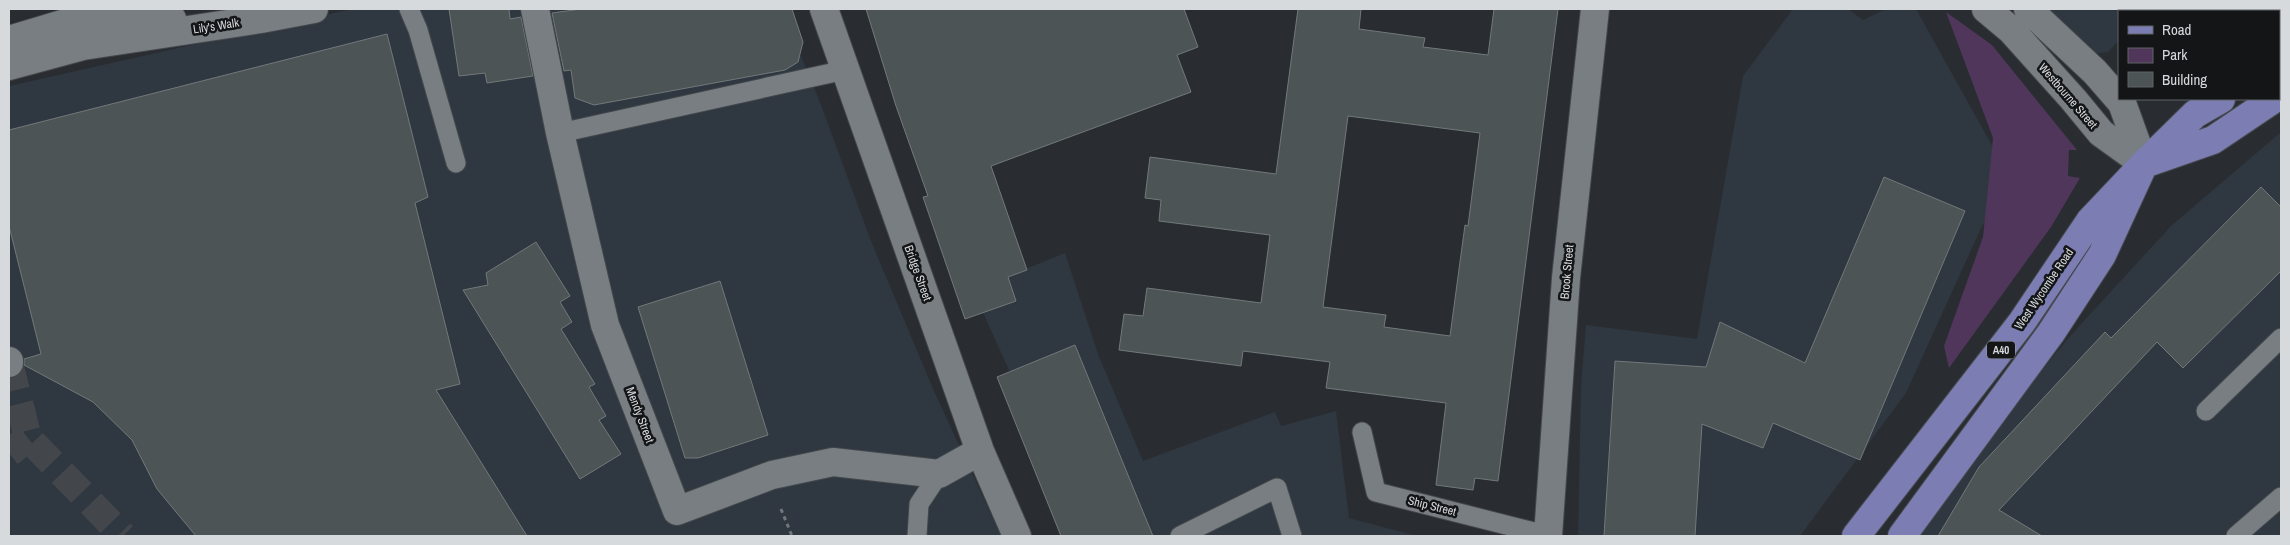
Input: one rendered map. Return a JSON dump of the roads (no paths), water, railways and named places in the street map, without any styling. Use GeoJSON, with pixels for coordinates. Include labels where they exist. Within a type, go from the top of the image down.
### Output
{"type":"FeatureCollection","features":[{"type":"Feature","properties":{"kind":"main road","name":"West Wycombe Road"},"geometry":{"type":"LineString","coordinates":[[1856,536],[2022,322],[2090,221],[2195,114],[2219,100]]}},
{"type":"Feature","properties":{"kind":"main road","name":"West Wycombe Road"},"geometry":{"type":"LineString","coordinates":[[1902,536],[2051,333],[2102,254],[2144,164],[2213,140],[2273,100]]}},
{"type":"Feature","properties":{"kind":"street"},"geometry":{"type":"LineString","coordinates":[[261,19],[314,9]]}},
{"type":"Feature","properties":{"kind":"street","name":"Mendy Street"},"geometry":{"type":"LineString","coordinates":[[535,9],[560,133],[605,325],[676,511],[772,476],[833,462],[939,474]]}},
{"type":"Feature","properties":{"kind":"street","name":"Bridge Street"},"geometry":{"type":"LineString","coordinates":[[824,9],[980,452],[1017,536]]}},
{"type":"Feature","properties":{"kind":"street","name":"Brook Street"},"geometry":{"type":"LineString","coordinates":[[1548,535],[1566,278],[1595,9]]}},
{"type":"Feature","properties":{"kind":"street","name":"Westbourne Street"},"geometry":{"type":"LineString","coordinates":[[1986,9],[2011,30],[2073,99],[2100,133],[2144,164]]}},
{"type":"Feature","properties":{"kind":"street"},"geometry":{"type":"LineString","coordinates":[[2028,9],[2095,72],[2118,98]]}},
{"type":"Feature","properties":{"kind":"street"},"geometry":{"type":"LineString","coordinates":[[78,14],[83,46]]}},
{"type":"Feature","properties":{"kind":"street","name":"Lily's Walk"},"geometry":{"type":"LineString","coordinates":[[9,40],[78,14],[261,19]]}},
{"type":"Feature","properties":{"kind":"street","name":"Lily's Walk"},"geometry":{"type":"LineString","coordinates":[[9,66],[83,46],[261,19]]}},
{"type":"Feature","properties":{"kind":"street"},"geometry":{"type":"LineString","coordinates":[[2119,100],[2144,164]]}},
{"type":"Feature","properties":{"kind":"street"},"geometry":{"type":"LineString","coordinates":[[939,474],[980,452]]}},
{"type":"Feature","properties":{"kind":"lane"},"geometry":{"type":"LineString","coordinates":[[409,9],[418,30],[456,163]]}},
{"type":"Feature","properties":{"kind":"lane"},"geometry":{"type":"LineString","coordinates":[[560,133],[845,70]]}},
{"type":"Feature","properties":{"kind":"lane"},"geometry":{"type":"LineString","coordinates":[[2206,411],[2281,338]]}},
{"type":"Feature","properties":{"kind":"lane","name":"Ship Street"},"geometry":{"type":"LineString","coordinates":[[1362,432],[1376,492],[1548,535]]}},
{"type":"Feature","properties":{"kind":"lane"},"geometry":{"type":"LineString","coordinates":[[917,536],[919,504],[939,474]]}},
{"type":"Feature","properties":{"kind":"lane"},"geometry":{"type":"LineString","coordinates":[[1180,536],[1277,488],[1292,536]]}},
{"type":"Feature","properties":{"kind":"lane"},"geometry":{"type":"LineString","coordinates":[[2236,536],[2281,497]]}},
{"type":"Feature","properties":{"kind":"tunnel"},"geometry":{"type":"LineString","coordinates":[[9,363],[28,438],[123,536]]}},
{"type":"Feature","properties":{"kind":"tunnel"},"geometry":{"type":"LineString","coordinates":[[9,453],[28,438]]}}]}
